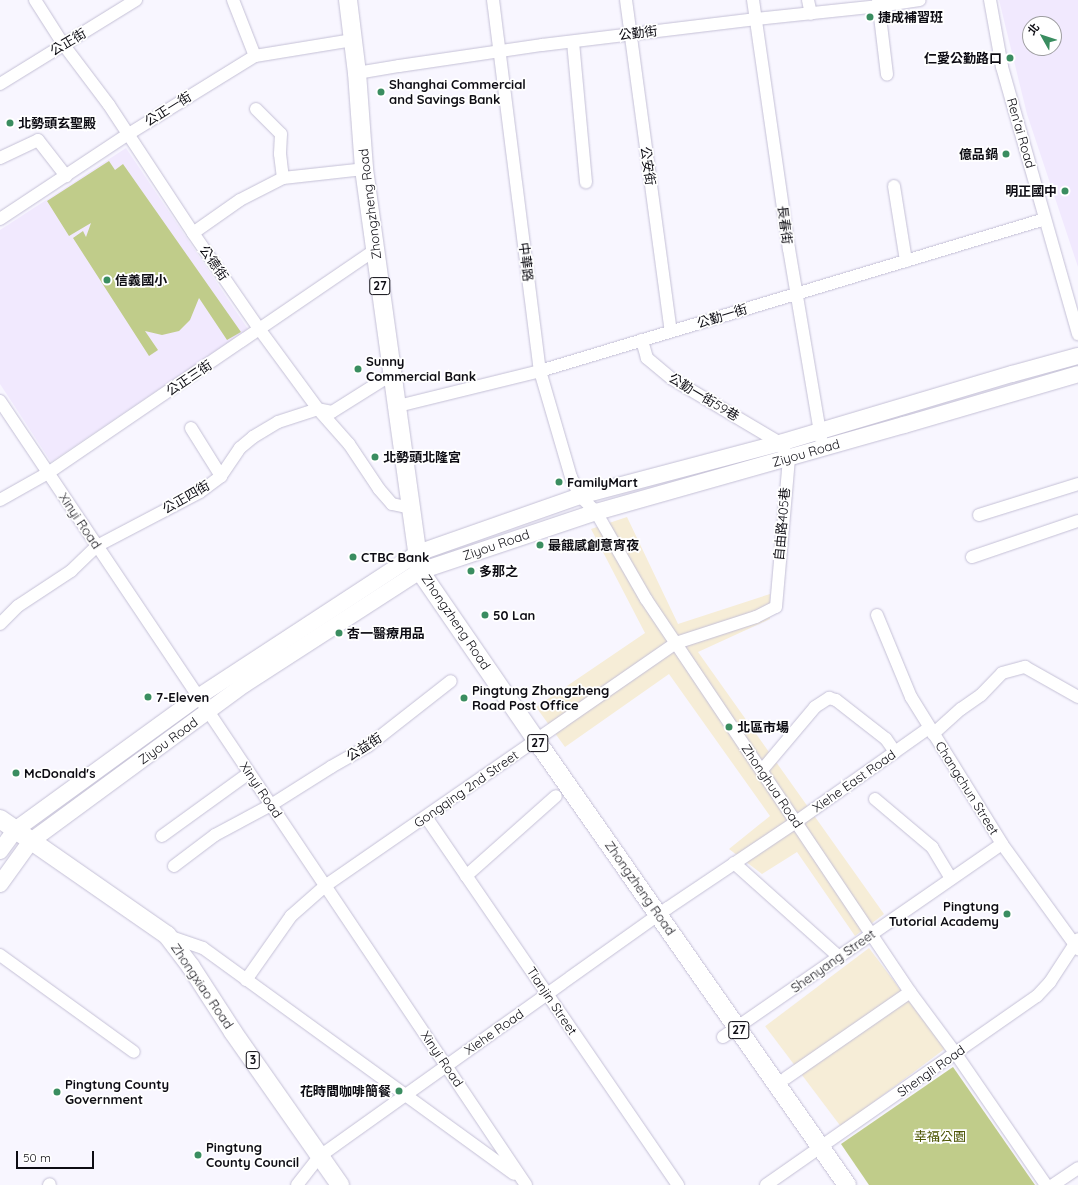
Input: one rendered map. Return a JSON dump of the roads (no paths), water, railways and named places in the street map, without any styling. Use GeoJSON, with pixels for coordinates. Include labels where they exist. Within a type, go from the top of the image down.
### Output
{"type":"FeatureCollection","features":[{"type":"Feature","properties":{"kind":"main road","name":"Zhongzheng Road"},"geometry":{"type":"LineString","coordinates":[[348,0],[357,74],[364,169],[394,373],[420,571],[536,740],[659,914],[730,1032],[820,1146],[847,1185]]}},
{"type":"Feature","properties":{"kind":"main road","name":"Zhongxiao Road"},"geometry":{"type":"LineString","coordinates":[[0,818],[15,830],[167,935],[191,967],[233,1032],[340,1185]]}},
{"type":"Feature","properties":{"kind":"street","name":"公德街"},"geometry":{"type":"LineString","coordinates":[[35,0],[63,44],[109,105],[193,233],[260,330],[318,409],[348,444],[392,504],[411,508]]}},
{"type":"Feature","properties":{"kind":"street","name":"公正街"},"geometry":{"type":"LineString","coordinates":[[0,84],[136,0]]}},
{"type":"Feature","properties":{"kind":"street"},"geometry":{"type":"LineString","coordinates":[[233,0],[255,56]]}},
{"type":"Feature","properties":{"kind":"street","name":"中華路"},"geometry":{"type":"LineString","coordinates":[[493,0],[540,371],[572,478],[580,496],[596,512]]}},
{"type":"Feature","properties":{"kind":"street","name":"公安街"},"geometry":{"type":"LineString","coordinates":[[626,0],[671,331]]}},
{"type":"Feature","properties":{"kind":"street","name":"長春街"},"geometry":{"type":"LineString","coordinates":[[753,0],[796,294],[823,448]]}},
{"type":"Feature","properties":{"kind":"street"},"geometry":{"type":"LineString","coordinates":[[808,0],[811,14]]}},
{"type":"Feature","properties":{"kind":"street","name":"公勤街"},"geometry":{"type":"LineString","coordinates":[[357,74],[399,66],[631,34],[811,14],[878,3],[920,0]]}},
{"type":"Feature","properties":{"kind":"street","name":"Ren'ai Road"},"geometry":{"type":"LineString","coordinates":[[990,0],[1002,67],[1044,219],[1078,334]]}},
{"type":"Feature","properties":{"kind":"street"},"geometry":{"type":"LineString","coordinates":[[878,3],[887,74]]}},
{"type":"Feature","properties":{"kind":"street","name":"公正一街"},"geometry":{"type":"LineString","coordinates":[[0,219],[127,134],[255,56],[353,40]]}},
{"type":"Feature","properties":{"kind":"street"},"geometry":{"type":"LineString","coordinates":[[574,42],[586,182]]}},
{"type":"Feature","properties":{"kind":"street"},"geometry":{"type":"LineString","coordinates":[[256,109],[281,134],[280,154],[283,178]]}},
{"type":"Feature","properties":{"kind":"street"},"geometry":{"type":"LineString","coordinates":[[0,158],[38,140],[66,176]]}},
{"type":"Feature","properties":{"kind":"street"},"geometry":{"type":"LineString","coordinates":[[193,233],[240,200],[283,178],[364,169]]}},
{"type":"Feature","properties":{"kind":"street"},"geometry":{"type":"LineString","coordinates":[[894,186],[906,261]]}},
{"type":"Feature","properties":{"kind":"street","name":"公勤一街"},"geometry":{"type":"LineString","coordinates":[[398,406],[540,371],[1044,219]]}},
{"type":"Feature","properties":{"kind":"street","name":"公正三街"},"geometry":{"type":"LineString","coordinates":[[0,500],[48,473],[260,330],[375,250]]}},
{"type":"Feature","properties":{"kind":"street","name":"公勤一街59巷"},"geometry":{"type":"LineString","coordinates":[[642,340],[647,358],[672,379],[780,443]]}},
{"type":"Feature","properties":{"kind":"street","name":"Ziyou Road"},"geometry":{"type":"LineString","coordinates":[[0,851],[15,830],[198,697],[418,553],[580,496],[780,443],[1012,374],[1078,356]]}},
{"type":"Feature","properties":{"kind":"street","name":"公正四街"},"geometry":{"type":"LineString","coordinates":[[0,624],[18,606],[71,571],[97,546],[200,492],[221,476],[240,448],[253,436],[278,422],[318,409],[332,412],[394,373]]}},
{"type":"Feature","properties":{"kind":"street","name":"Ziyou Road"},"geometry":{"type":"LineString","coordinates":[[0,884],[31,841],[245,684],[420,571],[596,512],[789,458],[1078,374]]}},
{"type":"Feature","properties":{"kind":"street","name":"Xinyi Road"},"geometry":{"type":"LineString","coordinates":[[0,402],[524,1182]]}},
{"type":"Feature","properties":{"kind":"street"},"geometry":{"type":"LineString","coordinates":[[191,428],[221,476]]}},
{"type":"Feature","properties":{"kind":"street"},"geometry":{"type":"LineString","coordinates":[[780,443],[789,458]]}},
{"type":"Feature","properties":{"kind":"street","name":"自由路405巷"},"geometry":{"type":"LineString","coordinates":[[776,607],[789,458]]}},
{"type":"Feature","properties":{"kind":"street"},"geometry":{"type":"LineString","coordinates":[[979,515],[1078,484]]}},
{"type":"Feature","properties":{"kind":"street","name":"Zhonghua Road"},"geometry":{"type":"LineString","coordinates":[[596,512],[635,582],[910,992],[956,1054]]}},
{"type":"Feature","properties":{"kind":"street"},"geometry":{"type":"LineString","coordinates":[[972,557],[1078,521]]}},
{"type":"Feature","properties":{"kind":"street","name":"Gongqing 2nd Street"},"geometry":{"type":"LineString","coordinates":[[246,980],[291,916],[325,886],[676,643],[756,617],[776,607]]}},
{"type":"Feature","properties":{"kind":"street","name":"Changchun Street"},"geometry":{"type":"LineString","coordinates":[[877,615],[911,697],[931,731],[1002,844],[1077,944]]}},
{"type":"Feature","properties":{"kind":"street","name":"Xiehe East Road"},"geometry":{"type":"LineString","coordinates":[[659,914],[796,822],[895,752],[931,731],[981,695],[1002,673],[1025,667],[1078,697]]}},
{"type":"Feature","properties":{"kind":"street","name":"公益街"},"geometry":{"type":"LineString","coordinates":[[174,866],[215,835],[271,805],[331,767],[368,746],[451,681]]}},
{"type":"Feature","properties":{"kind":"street"},"geometry":{"type":"LineString","coordinates":[[762,770],[815,707],[829,698],[836,700],[886,739],[895,752]]}},
{"type":"Feature","properties":{"kind":"street"},"geometry":{"type":"LineString","coordinates":[[162,836],[249,773]]}},
{"type":"Feature","properties":{"kind":"street"},"geometry":{"type":"LineString","coordinates":[[466,876],[556,796]]}},
{"type":"Feature","properties":{"kind":"street"},"geometry":{"type":"LineString","coordinates":[[875,799],[932,847],[951,879]]}},
{"type":"Feature","properties":{"kind":"street","name":"Tianjin Street"},"geometry":{"type":"LineString","coordinates":[[426,817],[678,1185]]}},
{"type":"Feature","properties":{"kind":"street","name":"Shenyang Street"},"geometry":{"type":"LineString","coordinates":[[730,1032],[1002,844]]}},
{"type":"Feature","properties":{"kind":"street"},"geometry":{"type":"LineString","coordinates":[[734,863],[839,957]]}},
{"type":"Feature","properties":{"kind":"street","name":"Xiehe Road"},"geometry":{"type":"LineString","coordinates":[[297,1185],[320,1156],[659,914]]}},
{"type":"Feature","properties":{"kind":"street","name":"Xinyi Road"},"geometry":{"type":"LineString","coordinates":[[167,935],[203,948],[406,1094],[524,1182]]}},
{"type":"Feature","properties":{"kind":"street","name":"Shengli Road"},"geometry":{"type":"LineString","coordinates":[[766,1185],[820,1146],[956,1054],[1042,991],[1077,944]]}},
{"type":"Feature","properties":{"kind":"street"},"geometry":{"type":"LineString","coordinates":[[0,955],[134,1052]]}},
{"type":"Feature","properties":{"kind":"street"},"geometry":{"type":"LineString","coordinates":[[786,1078],[910,992]]}},
{"type":"Feature","properties":{"kind":"street"},"geometry":{"type":"LineString","coordinates":[[956,1054],[1046,1185]]}},
{"type":"Feature","properties":{"kind":"street"},"geometry":{"type":"LineString","coordinates":[[1054,1185],[1078,1168]]}},
{"type":"Feature","properties":{"kind":"place","name":"捷成補習班"},"geometry":{"type":"Point","coordinates":[870,17]}},
{"type":"Feature","properties":{"kind":"place","name":"仁愛公勤路口"},"geometry":{"type":"Point","coordinates":[1010,58]}},
{"type":"Feature","properties":{"kind":"place","name":"Shanghai Commercial and Savings Bank"},"geometry":{"type":"Point","coordinates":[381,92]}},
{"type":"Feature","properties":{"kind":"place","name":"北勢頭玄聖殿"},"geometry":{"type":"Point","coordinates":[10,123]}},
{"type":"Feature","properties":{"kind":"place","name":"億品鍋"},"geometry":{"type":"Point","coordinates":[1006,154]}},
{"type":"Feature","properties":{"kind":"place","name":"明正國中"},"geometry":{"type":"Point","coordinates":[1065,191]}},
{"type":"Feature","properties":{"kind":"place","name":"信義國小"},"geometry":{"type":"Point","coordinates":[107,280]}},
{"type":"Feature","properties":{"kind":"place","name":"Sunny Commercial Bank"},"geometry":{"type":"Point","coordinates":[358,369]}},
{"type":"Feature","properties":{"kind":"place","name":"北勢頭北隆宮"},"geometry":{"type":"Point","coordinates":[375,457]}},
{"type":"Feature","properties":{"kind":"place","name":"FamilyMart"},"geometry":{"type":"Point","coordinates":[559,482]}},
{"type":"Feature","properties":{"kind":"place","name":"最餓感創意宵夜"},"geometry":{"type":"Point","coordinates":[540,545]}},
{"type":"Feature","properties":{"kind":"place","name":"CTBC Bank"},"geometry":{"type":"Point","coordinates":[353,557]}},
{"type":"Feature","properties":{"kind":"place","name":"多那之"},"geometry":{"type":"Point","coordinates":[471,571]}},
{"type":"Feature","properties":{"kind":"place","name":"50 Lan"},"geometry":{"type":"Point","coordinates":[485,615]}},
{"type":"Feature","properties":{"kind":"place","name":"杏一醫療用品"},"geometry":{"type":"Point","coordinates":[339,633]}},
{"type":"Feature","properties":{"kind":"place","name":"7-Eleven"},"geometry":{"type":"Point","coordinates":[148,697]}},
{"type":"Feature","properties":{"kind":"place","name":"Pingtung Zhongzheng Road Post Office"},"geometry":{"type":"Point","coordinates":[464,698]}},
{"type":"Feature","properties":{"kind":"place","name":"北區市場"},"geometry":{"type":"Point","coordinates":[729,727]}},
{"type":"Feature","properties":{"kind":"place","name":"McDonald's"},"geometry":{"type":"Point","coordinates":[16,773]}},
{"type":"Feature","properties":{"kind":"place","name":"Pingtung Tutorial Academy"},"geometry":{"type":"Point","coordinates":[1007,914]}},
{"type":"Feature","properties":{"kind":"place","name":"花時間咖啡簡餐"},"geometry":{"type":"Point","coordinates":[399,1091]}},
{"type":"Feature","properties":{"kind":"place","name":"Pingtung County Government"},"geometry":{"type":"Point","coordinates":[57,1092]}},
{"type":"Feature","properties":{"kind":"place","name":"Pingtung County Council"},"geometry":{"type":"Point","coordinates":[198,1155]}},
{"type":"Feature","properties":{"kind":"park label","name":"幸福公園"},"geometry":{"type":"Point","coordinates":[940,1136]}}]}
